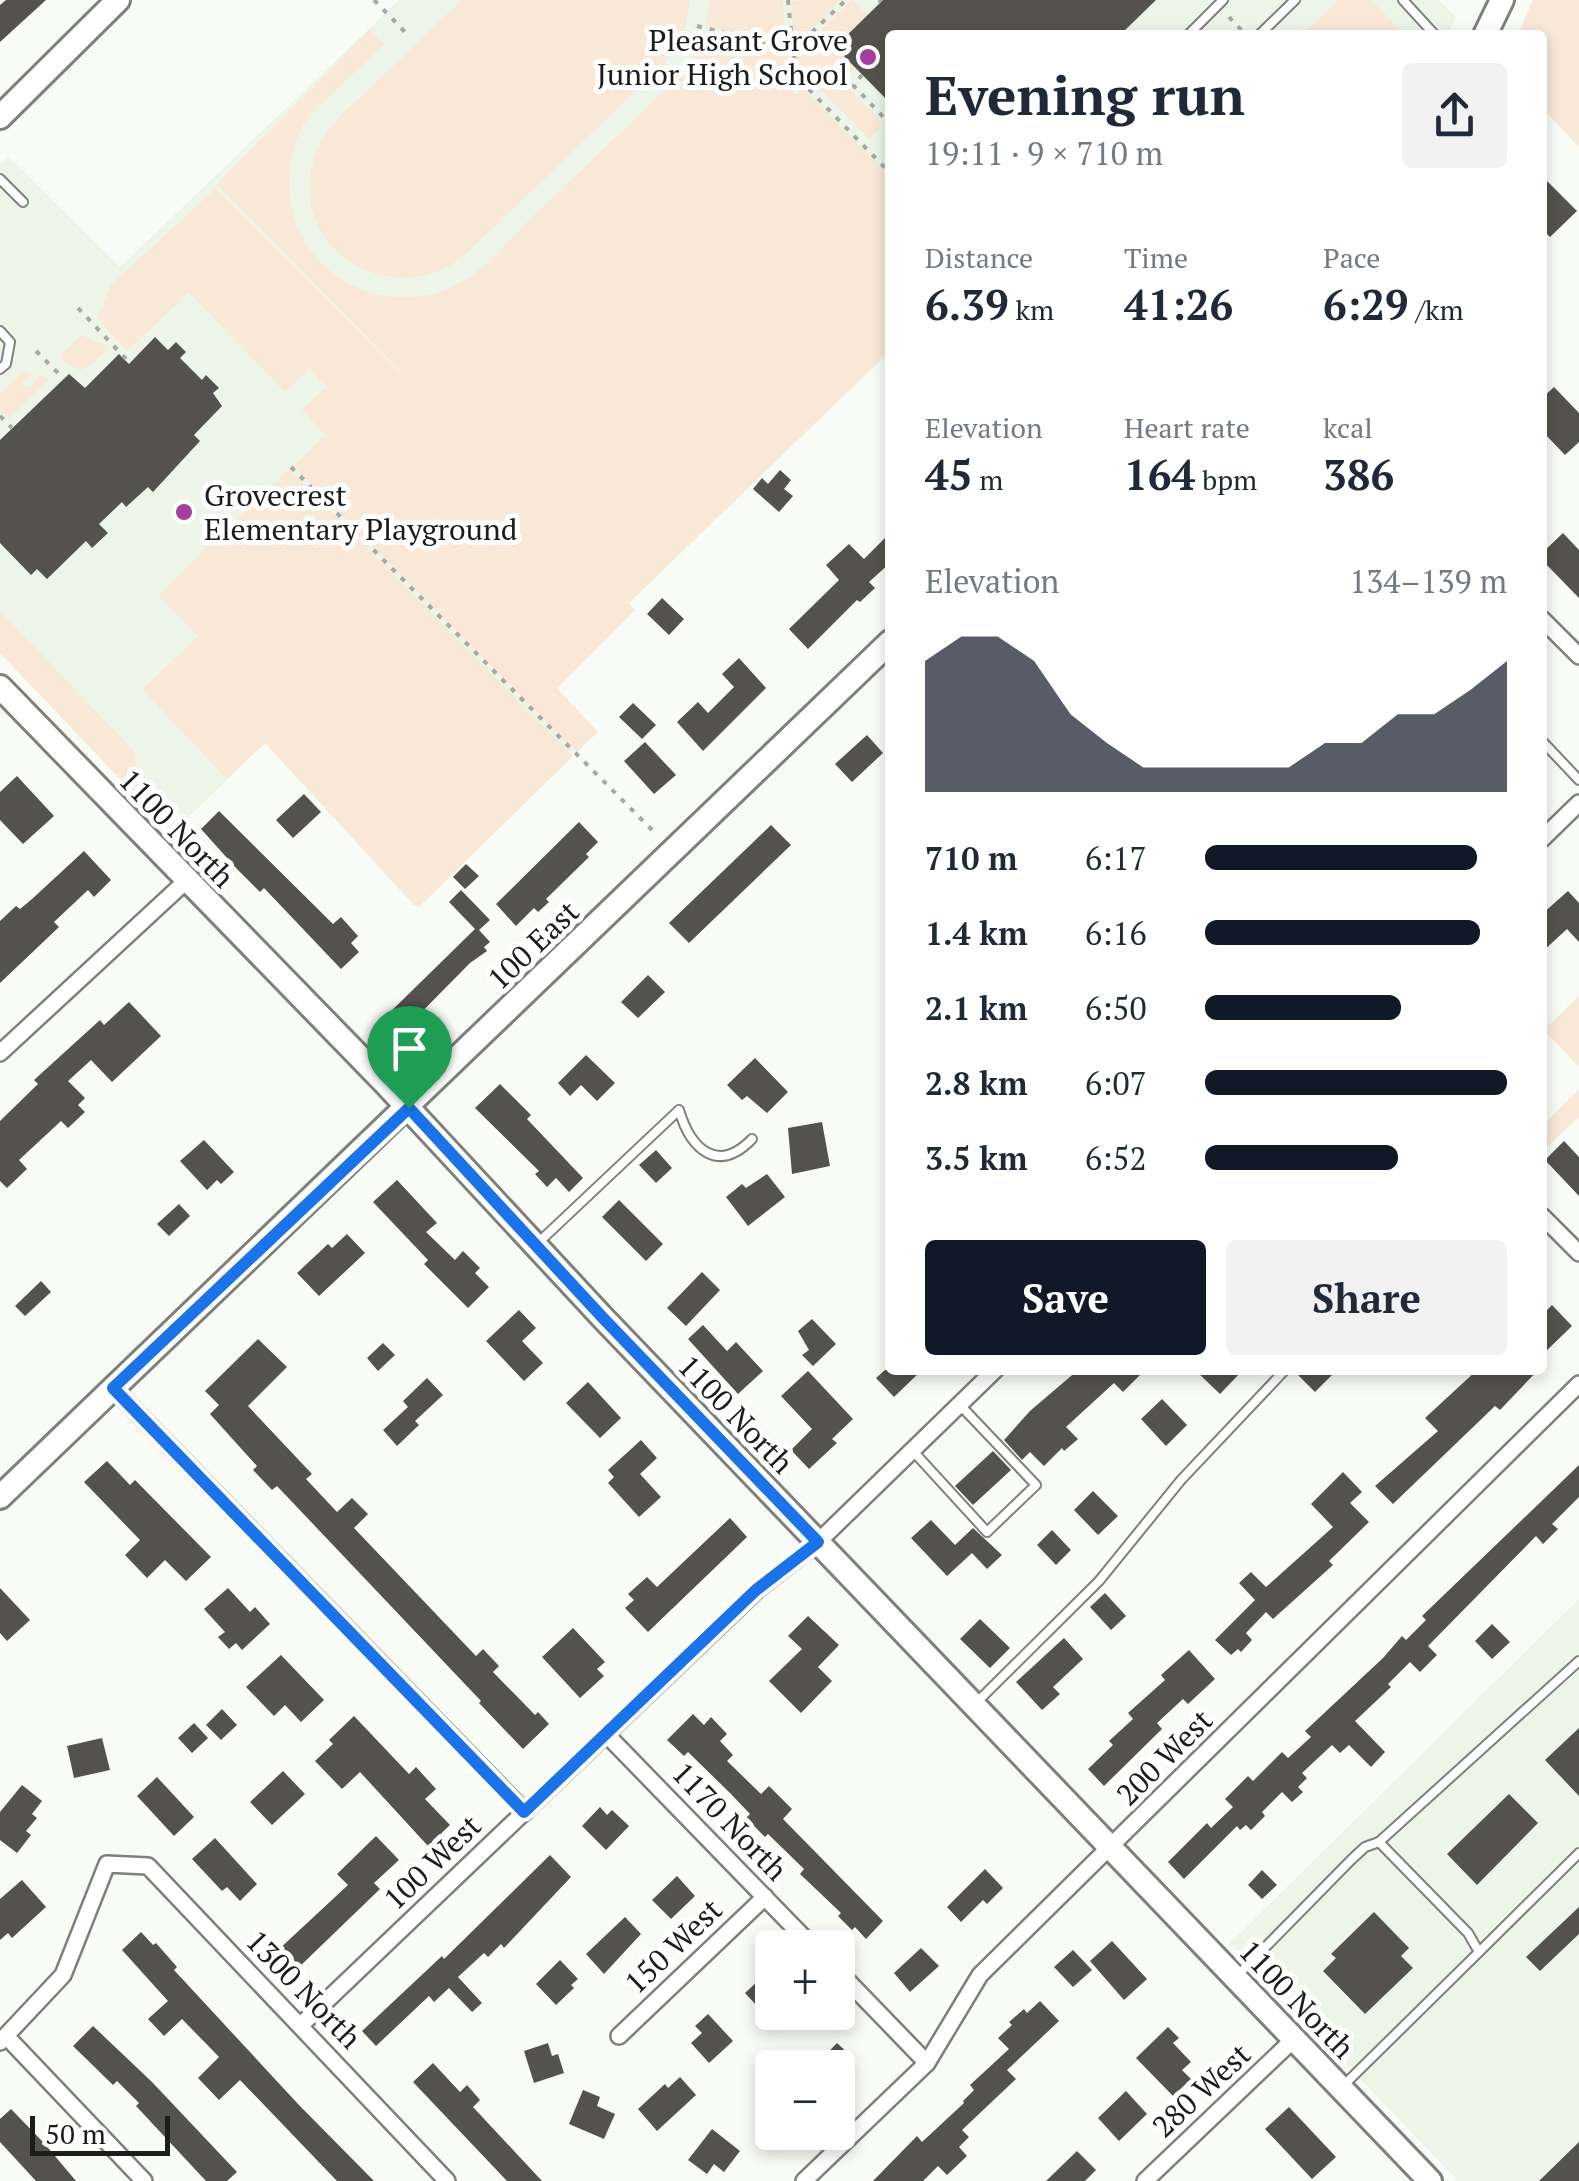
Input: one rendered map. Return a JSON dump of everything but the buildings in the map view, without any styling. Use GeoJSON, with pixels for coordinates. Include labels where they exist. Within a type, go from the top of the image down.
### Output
{"type":"FeatureCollection","features":[{"type":"Feature","properties":{"kind":"main road"},"geometry":{"type":"LineString","coordinates":[[2,110],[118,0]]}},
{"type":"Feature","properties":{"kind":"main road"},"geometry":{"type":"LineString","coordinates":[[1487,30],[1502,0]]}},
{"type":"Feature","properties":{"kind":"main road","name":"100 East"},"geometry":{"type":"LineString","coordinates":[[0,1497],[885,647]]}},
{"type":"Feature","properties":{"kind":"main road","name":"1100 North"},"geometry":{"type":"LineString","coordinates":[[0,687],[409,1108],[536,1246],[1430,2181]]}},
{"type":"Feature","properties":{"kind":"street"},"geometry":{"type":"LineString","coordinates":[[1547,624],[1579,656]]}},
{"type":"Feature","properties":{"kind":"street"},"geometry":{"type":"LineString","coordinates":[[1547,834],[1579,804]]}},
{"type":"Feature","properties":{"kind":"street"},"geometry":{"type":"LineString","coordinates":[[0,1053],[186,880]]}},
{"type":"Feature","properties":{"kind":"street"},"geometry":{"type":"LineString","coordinates":[[1547,1221],[1579,1254]]}},
{"type":"Feature","properties":{"kind":"street","name":"100 West"},"geometry":{"type":"LineString","coordinates":[[301,2025],[756,1590],[818,1542],[989,1375]]}},
{"type":"Feature","properties":{"kind":"street","name":"200 West"},"geometry":{"type":"LineString","coordinates":[[804,2181],[927,2063],[980,1975],[1579,1384]]}},
{"type":"Feature","properties":{"kind":"street"},"geometry":{"type":"LineString","coordinates":[[113,1388],[524,1812]]}},
{"type":"Feature","properties":{"kind":"street","name":"1170 North"},"geometry":{"type":"LineString","coordinates":[[606,1734],[797,1930]]}},
{"type":"Feature","properties":{"kind":"street","name":"1300 North"},"geometry":{"type":"LineString","coordinates":[[3,2039],[63,1975],[107,1864],[148,1866],[447,2181]]}},
{"type":"Feature","properties":{"kind":"street","name":"150 West"},"geometry":{"type":"LineString","coordinates":[[619,2036],[765,1897]]}},
{"type":"Feature","properties":{"kind":"street"},"geometry":{"type":"LineString","coordinates":[[855,1989],[927,2063]]}},
{"type":"Feature","properties":{"kind":"street"},"geometry":{"type":"LineString","coordinates":[[3,2039],[144,2181]]}},
{"type":"Feature","properties":{"kind":"street","name":"280 West"},"geometry":{"type":"LineString","coordinates":[[1145,2181],[1294,2039]]}},
{"type":"Feature","properties":{"kind":"lane"},"geometry":{"type":"LineString","coordinates":[[1193,30],[1224,0]]}},
{"type":"Feature","properties":{"kind":"lane"},"geometry":{"type":"LineString","coordinates":[[1264,30],[1295,0]]}},
{"type":"Feature","properties":{"kind":"lane"},"geometry":{"type":"LineString","coordinates":[[1402,0],[1430,30]]}},
{"type":"Feature","properties":{"kind":"lane"},"geometry":{"type":"LineString","coordinates":[[0,179],[24,202]]}},
{"type":"Feature","properties":{"kind":"lane"},"geometry":{"type":"LineString","coordinates":[[0,331],[10,342],[6,364],[0,369]]}},
{"type":"Feature","properties":{"kind":"lane"},"geometry":{"type":"LineString","coordinates":[[1547,746],[1579,780]]}},
{"type":"Feature","properties":{"kind":"lane"},"geometry":{"type":"LineString","coordinates":[[536,1246],[679,1110],[686,1133],[704,1151],[718,1157],[737,1155],[752,1139]]}},
{"type":"Feature","properties":{"kind":"lane"},"geometry":{"type":"LineString","coordinates":[[974,1705],[1099,1581],[1181,1480],[1279,1375]]}},
{"type":"Feature","properties":{"kind":"lane"},"geometry":{"type":"LineString","coordinates":[[912,1450],[988,1532],[1024,1497],[1036,1485],[959,1404]]}},
{"type":"Feature","properties":{"kind":"lane"},"geometry":{"type":"LineString","coordinates":[[1235,1978],[1350,1860],[1365,1847],[1379,1842],[1579,1661]]}},
{"type":"Feature","properties":{"kind":"lane"},"geometry":{"type":"LineString","coordinates":[[1379,1842],[1468,1933],[1480,1952]]}},
{"type":"Feature","properties":{"kind":"lane"},"geometry":{"type":"LineString","coordinates":[[1340,2088],[1579,1853]]}},
{"type":"Feature","properties":{"kind":"path"},"geometry":{"type":"LineString","coordinates":[[374,0],[407,34]]}},
{"type":"Feature","properties":{"kind":"path"},"geometry":{"type":"LineString","coordinates":[[787,0],[798,78],[885,167]]}},
{"type":"Feature","properties":{"kind":"path"},"geometry":{"type":"LineString","coordinates":[[792,50],[846,0]]}},
{"type":"Feature","properties":{"kind":"path"},"geometry":{"type":"LineString","coordinates":[[1230,18],[1241,30]]}},
{"type":"Feature","properties":{"kind":"path"},"geometry":{"type":"LineString","coordinates":[[698,26],[792,50]]}},
{"type":"Feature","properties":{"kind":"path"},"geometry":{"type":"LineString","coordinates":[[862,75],[853,86],[885,119]]}},
{"type":"Feature","properties":{"kind":"path"},"geometry":{"type":"LineString","coordinates":[[78,308],[126,359]]}},
{"type":"Feature","properties":{"kind":"path"},"geometry":{"type":"LineString","coordinates":[[36,351],[64,379]]}},
{"type":"Feature","properties":{"kind":"path"},"geometry":{"type":"LineString","coordinates":[[0,416],[12,428]]}},
{"type":"Feature","properties":{"kind":"path"},"geometry":{"type":"LineString","coordinates":[[291,467],[658,834]]}},
{"type":"Feature","properties":{"kind":"shaded area"},"geometry":{"type":"Polygon","coordinates":[[[399,0],[1439,0],[1456,17],[1450,30],[885,30],[885,357],[631,601],[509,662],[585,741],[414,906],[265,743],[171,834],[0,651],[0,164],[8,156],[120,267],[399,0]]]}},
{"type":"Feature","properties":{"kind":"shaded area"},"geometry":{"type":"Polygon","coordinates":[[[462,0],[690,0],[684,33],[665,63],[464,256],[434,273],[403,278],[373,273],[347,259],[326,239],[313,212],[309,182],[318,148],[342,114],[462,0]]]}},
{"type":"Feature","properties":{"kind":"shaded area"},"geometry":{"type":"Polygon","coordinates":[[[709,0],[782,0],[788,42],[784,45],[706,26],[709,0]]]}},
{"type":"Feature","properties":{"kind":"shaded area"},"geometry":{"type":"Polygon","coordinates":[[[841,0],[797,43],[791,3],[841,0]]]}},
{"type":"Feature","properties":{"kind":"shaded area"},"geometry":{"type":"Polygon","coordinates":[[[852,0],[868,15],[855,68],[845,84],[879,120],[880,128],[869,139],[814,83],[808,83],[797,72],[796,54],[852,0]]]}},
{"type":"Feature","properties":{"kind":"shaded area"},"geometry":{"type":"Polygon","coordinates":[[[1338,0],[1371,0],[1400,30],[1307,30],[1338,0]]]}},
{"type":"Feature","properties":{"kind":"shaded area"},"geometry":{"type":"Polygon","coordinates":[[[1533,0],[1579,0],[1579,147],[1547,113],[1547,30],[1520,30],[1533,0]]]}},
{"type":"Feature","properties":{"kind":"shaded area"},"geometry":{"type":"Polygon","coordinates":[[[370,29],[384,44],[308,117],[295,145],[290,190],[295,220],[314,255],[350,284],[395,297],[441,291],[481,268],[673,82],[687,67],[704,33],[786,52],[791,75],[799,84],[793,92],[796,95],[803,88],[885,172],[885,355],[629,603],[635,610],[557,688],[598,732],[577,752],[293,466],[325,435],[302,410],[326,387],[309,369],[285,392],[189,293],[127,351],[98,319],[110,286],[216,188],[496,469],[217,184],[370,29]]]}},
{"type":"Feature","properties":{"kind":"shaded area"},"geometry":{"type":"Polygon","coordinates":[[[81,335],[110,347],[80,370],[64,363],[61,354],[81,335]]]}},
{"type":"Feature","properties":{"kind":"shaded area"},"geometry":{"type":"Polygon","coordinates":[[[24,371],[33,374],[22,382],[25,388],[31,387],[38,375],[50,379],[8,419],[0,409],[0,393],[24,371]]]}},
{"type":"Feature","properties":{"kind":"shaded area"},"geometry":{"type":"Polygon","coordinates":[[[289,469],[573,756],[418,908],[265,743],[227,779],[142,690],[198,636],[158,595],[289,469]]]}},
{"type":"Feature","properties":{"kind":"shaded area"},"geometry":{"type":"Polygon","coordinates":[[[0,611],[133,750],[137,768],[128,781],[124,777],[121,780],[0,653],[0,611]]]}},
{"type":"Feature","properties":{"kind":"shaded area"},"geometry":{"type":"Polygon","coordinates":[[[1579,996],[1579,1067],[1547,1033],[1547,1027],[1579,996]]]}},
{"type":"Feature","properties":{"kind":"shaded area"},"geometry":{"type":"Polygon","coordinates":[[[1579,1089],[1579,1117],[1547,1147],[1547,1121],[1579,1089]]]}},
{"type":"Feature","properties":{"kind":"shaded area"},"geometry":{"type":"Polygon","coordinates":[[[1579,1599],[1579,2181],[1458,2181],[1230,1943],[1579,1599]]]}},
{"type":"Feature","properties":{"kind":"place","name":"Pleasant Grove Junior High School"},"geometry":{"type":"Point","coordinates":[868,57]}},
{"type":"Feature","properties":{"kind":"place","name":"Grovecrest Elementary Playground"},"geometry":{"type":"Point","coordinates":[184,512]}},
{"type":"Feature","properties":{"kind":"route"},"geometry":{"type":"LineString","coordinates":[[409,1108],[818,1542],[756,1590],[524,1812],[113,1388],[409,1108]]}}]}
